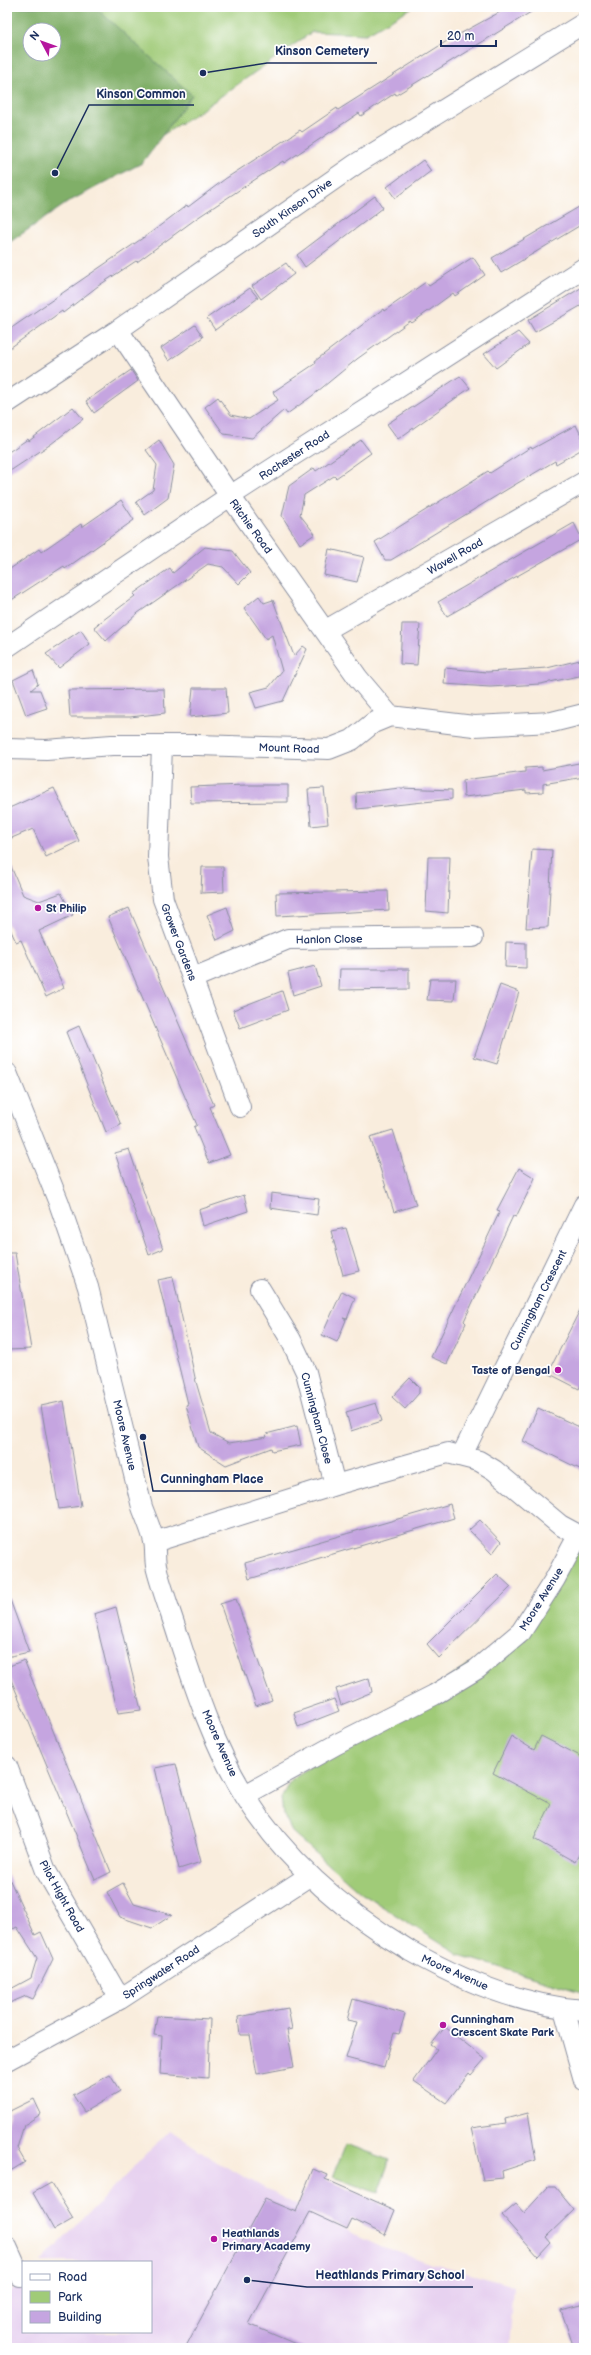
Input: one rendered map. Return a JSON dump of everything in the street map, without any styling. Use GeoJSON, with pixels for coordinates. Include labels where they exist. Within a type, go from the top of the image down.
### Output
{"type":"FeatureCollection","features":[{"type":"Feature","properties":{"kind":"street","name":"South Kinson Drive"},"geometry":{"type":"LineString","coordinates":[[7,403],[118,330],[356,164],[584,23]]}},
{"type":"Feature","properties":{"kind":"street","name":"Rochester Road"},"geometry":{"type":"LineString","coordinates":[[7,647],[230,496],[584,268]]}},
{"type":"Feature","properties":{"kind":"street","name":"Ritchie Road"},"geometry":{"type":"LineString","coordinates":[[118,330],[230,496],[326,630],[358,678],[390,716]]}},
{"type":"Feature","properties":{"kind":"street","name":"Wavell Road"},"geometry":{"type":"LineString","coordinates":[[326,630],[584,482]]}},
{"type":"Feature","properties":{"kind":"street"},"geometry":{"type":"LineString","coordinates":[[390,716],[474,726],[552,722],[584,714]]}},
{"type":"Feature","properties":{"kind":"street","name":"Mount Road"},"geometry":{"type":"LineString","coordinates":[[7,749],[46,750],[112,745],[198,745],[329,749],[352,740],[373,723],[390,716]]}},
{"type":"Feature","properties":{"kind":"street","name":"Grower Gardens"},"geometry":{"type":"LineString","coordinates":[[162,746],[158,857],[163,900],[240,1107]]}},
{"type":"Feature","properties":{"kind":"street","name":"Hanlon Close"},"geometry":{"type":"LineString","coordinates":[[193,978],[288,939],[473,937]]}},
{"type":"Feature","properties":{"kind":"street","name":"Moore Avenue"},"geometry":{"type":"LineString","coordinates":[[7,1072],[59,1203],[88,1287],[142,1507],[154,1542],[156,1568],[192,1678],[223,1754],[245,1795],[267,1827],[309,1876],[346,1908],[385,1936],[430,1962],[469,1980],[521,1999],[564,2009],[584,2010]]}},
{"type":"Feature","properties":{"kind":"street","name":"Cunningham Crescent"},"geometry":{"type":"LineString","coordinates":[[462,1455],[584,1205]]}},
{"type":"Feature","properties":{"kind":"street","name":"Cunningham Close"},"geometry":{"type":"LineString","coordinates":[[260,1289],[291,1340],[306,1372],[335,1485]]}},
{"type":"Feature","properties":{"kind":"street"},"geometry":{"type":"LineString","coordinates":[[154,1542],[335,1485],[433,1456],[448,1453],[462,1455],[479,1461],[494,1470],[560,1525],[581,1537]]}},
{"type":"Feature","properties":{"kind":"street","name":"Moore Avenue"},"geometry":{"type":"LineString","coordinates":[[245,1795],[351,1737],[434,1695],[477,1669],[521,1632],[581,1537]]}},
{"type":"Feature","properties":{"kind":"street","name":"Pilot Hight Road"},"geometry":{"type":"LineString","coordinates":[[7,1766],[46,1871],[120,1999]]}},
{"type":"Feature","properties":{"kind":"street","name":"Springwater Road"},"geometry":{"type":"LineString","coordinates":[[7,2060],[120,1999],[309,1876]]}},
{"type":"Feature","properties":{"kind":"street"},"geometry":{"type":"LineString","coordinates":[[564,2009],[584,2080]]}},
{"type":"Feature","properties":{"kind":"street"},"geometry":{"type":"LineString","coordinates":[[7,2247],[20,2276]]}},
{"type":"Feature","properties":{"kind":"shaded area","name":"Heathlands Primary Academy"},"geometry":{"type":"Polygon","coordinates":[[[170,2130],[217,2162],[316,2216],[383,2247],[429,2263],[514,2286],[509,2348],[7,2348],[7,2296],[22,2281],[22,2333],[152,2333],[152,2261],[42,2261],[170,2130]]]}},
{"type":"Feature","properties":{"kind":"green space"},"geometry":{"type":"Polygon","coordinates":[[[7,7],[413,7],[366,34],[312,32],[200,111],[7,235],[7,7]]]}},
{"type":"Feature","properties":{"kind":"green space"},"geometry":{"type":"Polygon","coordinates":[[[7,7],[95,7],[192,95],[142,163],[70,201],[7,244],[7,7]]]}},
{"type":"Feature","properties":{"kind":"green space"},"geometry":{"type":"Polygon","coordinates":[[[584,1538],[584,1993],[459,1955],[361,1893],[292,1832],[283,1814],[281,1798],[291,1779],[521,1632],[584,1538]]]}},
{"type":"Feature","properties":{"kind":"green space"},"geometry":{"type":"Polygon","coordinates":[[[346,2144],[390,2160],[378,2193],[333,2177],[346,2144]]]}},
{"type":"Feature","properties":{"kind":"building"},"geometry":{"type":"Polygon","coordinates":[[[509,7],[539,7],[396,95],[395,93],[361,116],[359,113],[284,163],[283,161],[197,218],[137,262],[136,261],[98,286],[63,313],[62,311],[7,350],[7,331],[153,231],[187,205],[188,207],[225,179],[300,130],[302,132],[337,108],[338,110],[447,41],[509,7]]]}},
{"type":"Feature","properties":{"kind":"building"},"geometry":{"type":"Polygon","coordinates":[[[423,160],[431,171],[395,198],[387,187],[423,160]]]}},
{"type":"Feature","properties":{"kind":"building"},"geometry":{"type":"Polygon","coordinates":[[[375,196],[383,208],[305,267],[297,255],[375,196]]]}},
{"type":"Feature","properties":{"kind":"building"},"geometry":{"type":"Polygon","coordinates":[[[584,204],[584,223],[501,273],[492,258],[584,204]]]}},
{"type":"Feature","properties":{"kind":"building"},"geometry":{"type":"Polygon","coordinates":[[[473,257],[485,275],[455,296],[453,293],[412,323],[410,321],[357,359],[312,396],[287,414],[284,410],[252,438],[224,434],[205,407],[218,397],[231,415],[249,419],[278,400],[273,392],[316,363],[315,361],[383,309],[384,311],[426,282],[429,286],[473,257]]]}},
{"type":"Feature","properties":{"kind":"building"},"geometry":{"type":"Polygon","coordinates":[[[286,263],[294,274],[261,299],[252,286],[286,263]]]}},
{"type":"Feature","properties":{"kind":"building"},"geometry":{"type":"Polygon","coordinates":[[[584,286],[584,304],[535,332],[528,320],[584,286]]]}},
{"type":"Feature","properties":{"kind":"building"},"geometry":{"type":"Polygon","coordinates":[[[250,288],[258,298],[215,330],[207,318],[250,288]]]}},
{"type":"Feature","properties":{"kind":"building"},"geometry":{"type":"Polygon","coordinates":[[[195,325],[203,337],[169,361],[161,348],[195,325]]]}},
{"type":"Feature","properties":{"kind":"building"},"geometry":{"type":"Polygon","coordinates":[[[518,332],[529,344],[496,368],[484,354],[518,332]]]}},
{"type":"Feature","properties":{"kind":"building"},"geometry":{"type":"Polygon","coordinates":[[[131,370],[138,381],[94,413],[86,401],[131,370]]]}},
{"type":"Feature","properties":{"kind":"building"},"geometry":{"type":"Polygon","coordinates":[[[460,376],[470,388],[398,439],[387,424],[460,376]]]}},
{"type":"Feature","properties":{"kind":"building"},"geometry":{"type":"Polygon","coordinates":[[[73,407],[83,419],[51,444],[7,473],[7,453],[28,439],[29,441],[73,407]]]}},
{"type":"Feature","properties":{"kind":"building"},"geometry":{"type":"Polygon","coordinates":[[[576,425],[584,441],[584,448],[556,464],[555,461],[391,560],[385,560],[375,542],[488,471],[490,473],[531,447],[532,449],[576,425]]]}},
{"type":"Feature","properties":{"kind":"building"},"geometry":{"type":"Polygon","coordinates":[[[159,440],[174,465],[168,498],[145,515],[136,502],[153,490],[157,465],[146,450],[159,440]]]}},
{"type":"Feature","properties":{"kind":"building"},"geometry":{"type":"Polygon","coordinates":[[[361,440],[371,453],[336,478],[334,476],[304,495],[300,515],[315,534],[300,544],[282,516],[289,486],[314,468],[316,471],[361,440]]]}},
{"type":"Feature","properties":{"kind":"building"},"geometry":{"type":"Polygon","coordinates":[[[121,500],[134,520],[65,569],[64,566],[7,603],[7,571],[39,549],[41,552],[81,524],[82,527],[121,500]]]}},
{"type":"Feature","properties":{"kind":"building"},"geometry":{"type":"Polygon","coordinates":[[[574,523],[582,539],[447,616],[438,602],[574,523]]]}},
{"type":"Feature","properties":{"kind":"building"},"geometry":{"type":"Polygon","coordinates":[[[205,547],[233,551],[250,573],[239,584],[223,567],[208,564],[138,613],[106,641],[94,627],[135,596],[133,594],[170,568],[173,573],[205,547]]]}},
{"type":"Feature","properties":{"kind":"building"},"geometry":{"type":"Polygon","coordinates":[[[329,549],[364,557],[357,582],[324,575],[329,549]]]}},
{"type":"Feature","properties":{"kind":"building"},"geometry":{"type":"Polygon","coordinates":[[[259,596],[264,603],[273,600],[294,656],[303,646],[307,649],[283,701],[256,708],[250,692],[269,687],[282,671],[272,635],[266,639],[244,608],[259,596]]]}},
{"type":"Feature","properties":{"kind":"building"},"geometry":{"type":"Polygon","coordinates":[[[402,624],[420,624],[417,665],[400,664],[402,624]]]}},
{"type":"Feature","properties":{"kind":"building"},"geometry":{"type":"Polygon","coordinates":[[[81,630],[90,644],[59,668],[46,654],[81,630]]]}},
{"type":"Feature","properties":{"kind":"building"},"geometry":{"type":"Polygon","coordinates":[[[584,659],[584,675],[540,684],[490,687],[444,684],[445,668],[487,672],[547,668],[584,659]]]}},
{"type":"Feature","properties":{"kind":"building"},"geometry":{"type":"Polygon","coordinates":[[[33,670],[38,684],[31,690],[40,690],[47,708],[26,715],[13,680],[33,670]]]}},
{"type":"Feature","properties":{"kind":"building"},"geometry":{"type":"Polygon","coordinates":[[[193,688],[226,688],[228,713],[190,717],[193,688]]]}},
{"type":"Feature","properties":{"kind":"building"},"geometry":{"type":"Polygon","coordinates":[[[164,689],[165,713],[130,717],[70,717],[68,690],[164,689]]]}},
{"type":"Feature","properties":{"kind":"building"},"geometry":{"type":"Polygon","coordinates":[[[584,762],[584,777],[543,784],[543,792],[526,793],[526,790],[464,797],[463,780],[525,772],[525,768],[542,767],[542,770],[584,762]]]}},
{"type":"Feature","properties":{"kind":"building"},"geometry":{"type":"Polygon","coordinates":[[[288,785],[288,802],[191,803],[190,787],[288,785]]]}},
{"type":"Feature","properties":{"kind":"building"},"geometry":{"type":"Polygon","coordinates":[[[54,788],[79,841],[46,857],[33,829],[7,840],[7,809],[54,788]]]}},
{"type":"Feature","properties":{"kind":"building"},"geometry":{"type":"Polygon","coordinates":[[[324,788],[328,824],[311,826],[308,789],[324,788]]]}},
{"type":"Feature","properties":{"kind":"building"},"geometry":{"type":"Polygon","coordinates":[[[400,788],[452,790],[452,799],[357,809],[356,793],[400,788]]]}},
{"type":"Feature","properties":{"kind":"building"},"geometry":{"type":"Polygon","coordinates":[[[532,849],[552,850],[548,927],[526,928],[532,849]]]}},
{"type":"Feature","properties":{"kind":"building"},"geometry":{"type":"Polygon","coordinates":[[[7,857],[23,895],[39,901],[61,893],[73,915],[39,931],[64,988],[46,997],[21,940],[16,942],[7,922],[7,857]]]}},
{"type":"Feature","properties":{"kind":"building"},"geometry":{"type":"Polygon","coordinates":[[[428,857],[450,857],[448,913],[426,911],[428,857]]]}},
{"type":"Feature","properties":{"kind":"building"},"geometry":{"type":"Polygon","coordinates":[[[202,867],[223,867],[224,892],[201,893],[202,867]]]}},
{"type":"Feature","properties":{"kind":"building"},"geometry":{"type":"Polygon","coordinates":[[[388,891],[389,910],[277,916],[276,893],[388,891]]]}},
{"type":"Feature","properties":{"kind":"building"},"geometry":{"type":"Polygon","coordinates":[[[227,907],[235,931],[217,940],[207,915],[227,907]]]}},
{"type":"Feature","properties":{"kind":"building"},"geometry":{"type":"Polygon","coordinates":[[[129,908],[214,1105],[210,1107],[230,1155],[209,1163],[194,1127],[197,1125],[108,917],[129,908]]]}},
{"type":"Feature","properties":{"kind":"building"},"geometry":{"type":"Polygon","coordinates":[[[506,942],[526,943],[526,968],[505,967],[506,942]]]}},
{"type":"Feature","properties":{"kind":"building"},"geometry":{"type":"Polygon","coordinates":[[[315,966],[321,986],[293,995],[288,973],[315,966]]]}},
{"type":"Feature","properties":{"kind":"building"},"geometry":{"type":"Polygon","coordinates":[[[340,969],[409,969],[409,989],[339,990],[340,969]]]}},
{"type":"Feature","properties":{"kind":"building"},"geometry":{"type":"Polygon","coordinates":[[[430,979],[456,979],[454,1001],[427,1000],[430,979]]]}},
{"type":"Feature","properties":{"kind":"building"},"geometry":{"type":"Polygon","coordinates":[[[500,985],[519,992],[497,1064],[474,1057],[500,985]]]}},
{"type":"Feature","properties":{"kind":"building"},"geometry":{"type":"Polygon","coordinates":[[[282,991],[288,1010],[240,1028],[233,1010],[282,991]]]}},
{"type":"Feature","properties":{"kind":"building"},"geometry":{"type":"Polygon","coordinates":[[[79,1026],[121,1125],[106,1132],[66,1032],[79,1026]]]}},
{"type":"Feature","properties":{"kind":"building"},"geometry":{"type":"Polygon","coordinates":[[[393,1130],[416,1205],[394,1212],[370,1137],[393,1130]]]}},
{"type":"Feature","properties":{"kind":"building"},"geometry":{"type":"Polygon","coordinates":[[[129,1149],[163,1249],[149,1255],[115,1153],[129,1149]]]}},
{"type":"Feature","properties":{"kind":"building"},"geometry":{"type":"Polygon","coordinates":[[[519,1168],[535,1178],[516,1217],[513,1216],[464,1321],[466,1323],[447,1364],[431,1357],[500,1211],[497,1210],[519,1168]]]}},
{"type":"Feature","properties":{"kind":"building"},"geometry":{"type":"Polygon","coordinates":[[[271,1193],[319,1199],[317,1215],[270,1208],[271,1193]]]}},
{"type":"Feature","properties":{"kind":"building"},"geometry":{"type":"Polygon","coordinates":[[[244,1195],[248,1211],[203,1226],[199,1210],[244,1195]]]}},
{"type":"Feature","properties":{"kind":"building"},"geometry":{"type":"Polygon","coordinates":[[[346,1228],[359,1271],[343,1275],[331,1231],[346,1228]]]}},
{"type":"Feature","properties":{"kind":"building"},"geometry":{"type":"Polygon","coordinates":[[[7,1253],[15,1253],[31,1349],[8,1350],[7,1253]]]}},
{"type":"Feature","properties":{"kind":"building"},"geometry":{"type":"Polygon","coordinates":[[[173,1277],[196,1382],[211,1433],[229,1443],[267,1437],[266,1434],[297,1426],[301,1445],[272,1451],[271,1448],[226,1465],[198,1447],[186,1405],[188,1404],[158,1280],[173,1277]]]}},
{"type":"Feature","properties":{"kind":"building"},"geometry":{"type":"Polygon","coordinates":[[[342,1291],[355,1298],[347,1319],[343,1318],[346,1320],[337,1342],[322,1335],[342,1291]]]}},
{"type":"Feature","properties":{"kind":"building"},"geometry":{"type":"Polygon","coordinates":[[[584,1302],[584,1379],[579,1389],[548,1373],[584,1302]]]}},
{"type":"Feature","properties":{"kind":"building"},"geometry":{"type":"Polygon","coordinates":[[[410,1378],[419,1387],[419,1393],[405,1409],[392,1397],[410,1378]]]}},
{"type":"Feature","properties":{"kind":"building"},"geometry":{"type":"Polygon","coordinates":[[[64,1401],[81,1506],[59,1509],[41,1406],[64,1401]]]}},
{"type":"Feature","properties":{"kind":"building"},"geometry":{"type":"Polygon","coordinates":[[[376,1403],[382,1421],[351,1431],[346,1412],[376,1403]]]}},
{"type":"Feature","properties":{"kind":"building"},"geometry":{"type":"Polygon","coordinates":[[[538,1408],[584,1429],[584,1471],[523,1441],[538,1408]]]}},
{"type":"Feature","properties":{"kind":"building"},"geometry":{"type":"Polygon","coordinates":[[[450,1504],[454,1518],[249,1579],[245,1563],[450,1504]]]}},
{"type":"Feature","properties":{"kind":"building"},"geometry":{"type":"Polygon","coordinates":[[[480,1520],[501,1542],[492,1554],[469,1530],[480,1520]]]}},
{"type":"Feature","properties":{"kind":"building"},"geometry":{"type":"Polygon","coordinates":[[[497,1574],[511,1587],[439,1658],[427,1644],[497,1574]]]}},
{"type":"Feature","properties":{"kind":"building"},"geometry":{"type":"Polygon","coordinates":[[[7,1597],[9,1597],[29,1652],[7,1657],[7,1597]]]}},
{"type":"Feature","properties":{"kind":"building"},"geometry":{"type":"Polygon","coordinates":[[[236,1599],[272,1700],[256,1706],[220,1604],[236,1599]]]}},
{"type":"Feature","properties":{"kind":"building"},"geometry":{"type":"Polygon","coordinates":[[[116,1607],[141,1710],[118,1713],[94,1614],[116,1607]]]}},
{"type":"Feature","properties":{"kind":"building"},"geometry":{"type":"Polygon","coordinates":[[[24,1660],[111,1872],[95,1880],[7,1670],[7,1667],[24,1660]]]}},
{"type":"Feature","properties":{"kind":"building"},"geometry":{"type":"Polygon","coordinates":[[[369,1678],[372,1692],[341,1705],[336,1689],[369,1678]]]}},
{"type":"Feature","properties":{"kind":"building"},"geometry":{"type":"Polygon","coordinates":[[[334,1699],[339,1711],[298,1727],[294,1713],[334,1699]]]}},
{"type":"Feature","properties":{"kind":"building"},"geometry":{"type":"Polygon","coordinates":[[[511,1736],[534,1750],[541,1736],[584,1758],[584,1845],[575,1862],[534,1839],[551,1804],[493,1773],[511,1736]]]}},
{"type":"Feature","properties":{"kind":"building"},"geometry":{"type":"Polygon","coordinates":[[[176,1764],[201,1862],[179,1869],[155,1768],[176,1764]]]}},
{"type":"Feature","properties":{"kind":"building"},"geometry":{"type":"Polygon","coordinates":[[[7,1874],[35,1935],[41,1932],[53,1959],[33,1999],[26,1996],[7,2004],[7,1991],[31,1978],[37,1958],[17,1927],[13,1929],[7,1915],[7,1874]]]}},
{"type":"Feature","properties":{"kind":"building"},"geometry":{"type":"Polygon","coordinates":[[[123,1883],[134,1904],[172,1915],[152,1928],[120,1917],[107,1892],[123,1883]]]}},
{"type":"Feature","properties":{"kind":"building"},"geometry":{"type":"Polygon","coordinates":[[[353,1999],[405,2014],[399,2034],[394,2033],[384,2068],[346,2058],[357,2022],[347,2020],[353,1999]]]}},
{"type":"Feature","properties":{"kind":"building"},"geometry":{"type":"Polygon","coordinates":[[[288,2008],[292,2029],[287,2030],[294,2067],[257,2074],[250,2035],[240,2035],[238,2017],[288,2008]]]}},
{"type":"Feature","properties":{"kind":"building"},"geometry":{"type":"Polygon","coordinates":[[[157,2016],[210,2019],[208,2078],[160,2074],[162,2036],[154,2035],[157,2016]]]}},
{"type":"Feature","properties":{"kind":"building"},"geometry":{"type":"Polygon","coordinates":[[[445,2027],[485,2059],[471,2075],[469,2073],[446,2103],[414,2081],[437,2049],[431,2045],[445,2027]]]}},
{"type":"Feature","properties":{"kind":"building"},"geometry":{"type":"Polygon","coordinates":[[[110,2075],[120,2091],[84,2112],[73,2095],[110,2075]]]}},
{"type":"Feature","properties":{"kind":"building"},"geometry":{"type":"Polygon","coordinates":[[[34,2099],[41,2114],[24,2125],[17,2148],[25,2162],[12,2170],[7,2169],[7,2122],[10,2111],[34,2099]]]}},
{"type":"Feature","properties":{"kind":"building"},"geometry":{"type":"Polygon","coordinates":[[[528,2113],[536,2160],[502,2171],[503,2178],[483,2180],[471,2128],[506,2123],[505,2119],[528,2113]]]}},
{"type":"Feature","properties":{"kind":"building"},"geometry":{"type":"Polygon","coordinates":[[[313,2169],[327,2175],[325,2179],[395,2210],[385,2235],[352,2219],[347,2229],[310,2212],[249,2324],[305,2348],[185,2348],[265,2199],[296,2212],[313,2169]]]}},
{"type":"Feature","properties":{"kind":"building"},"geometry":{"type":"Polygon","coordinates":[[[51,2183],[73,2219],[54,2230],[33,2193],[51,2183]]]}},
{"type":"Feature","properties":{"kind":"building"},"geometry":{"type":"Polygon","coordinates":[[[548,2187],[555,2187],[574,2210],[546,2237],[551,2243],[538,2257],[502,2216],[516,2204],[524,2213],[548,2187]]]}},
{"type":"Feature","properties":{"kind":"building"},"geometry":{"type":"Polygon","coordinates":[[[584,2304],[584,2348],[574,2348],[561,2310],[584,2304]]]}},
{"type":"Feature","properties":{"kind":"place","name":"Kinson Cemetery"},"geometry":{"type":"Point","coordinates":[203,73]}},
{"type":"Feature","properties":{"kind":"place","name":"Kinson Common"},"geometry":{"type":"Point","coordinates":[55,173]}},
{"type":"Feature","properties":{"kind":"place","name":"St Philip"},"geometry":{"type":"Point","coordinates":[38,908]}},
{"type":"Feature","properties":{"kind":"place","name":"Taste of Bengal"},"geometry":{"type":"Point","coordinates":[558,1370]}},
{"type":"Feature","properties":{"kind":"place","name":"Cunningham Place"},"geometry":{"type":"Point","coordinates":[143,1437]}},
{"type":"Feature","properties":{"kind":"place","name":"Cunningham Crescent Skate Park"},"geometry":{"type":"Point","coordinates":[443,2025]}},
{"type":"Feature","properties":{"kind":"place","name":"Heathlands Primary Academy"},"geometry":{"type":"Point","coordinates":[214,2239]}},
{"type":"Feature","properties":{"kind":"place","name":"Heathlands Primary School"},"geometry":{"type":"Point","coordinates":[247,2280]}}]}
